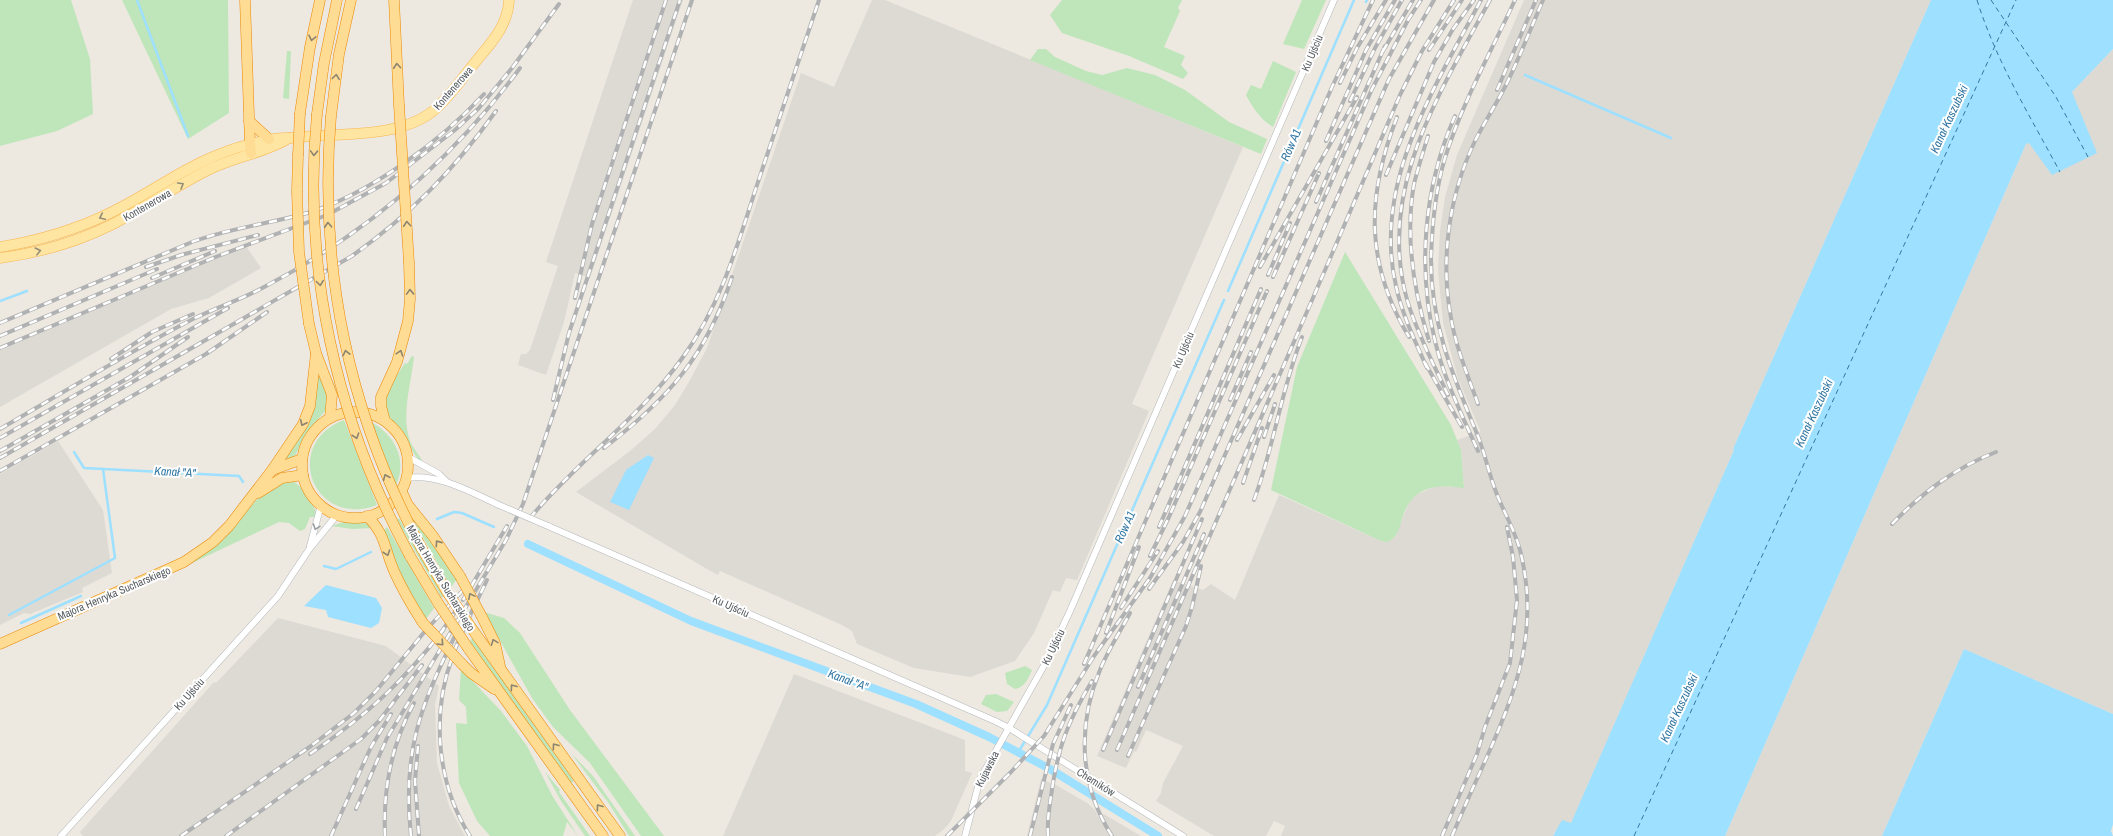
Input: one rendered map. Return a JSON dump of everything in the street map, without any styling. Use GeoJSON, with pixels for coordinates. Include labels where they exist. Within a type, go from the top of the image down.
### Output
{"type":"FeatureCollection","features":[{"type":"Feature","properties":{"kind":"highway"},"geometry":{"type":"LineString","coordinates":[[245,0],[250,148]]}},
{"type":"Feature","properties":{"kind":"highway"},"geometry":{"type":"LineString","coordinates":[[320,0],[309,54],[300,113],[297,212],[300,252],[309,324],[316,353],[332,396],[330,418]]}},
{"type":"Feature","properties":{"kind":"highway","name":"Majora Henryka Sucharskiego"},"geometry":{"type":"LineString","coordinates":[[337,0],[325,56],[317,114],[314,151],[314,214],[318,272],[332,355],[348,415],[387,512],[410,556],[438,603],[500,694],[603,836]]}},
{"type":"Feature","properties":{"kind":"highway","name":"Majora Henryka Sucharskiego"},"geometry":{"type":"LineString","coordinates":[[351,0],[339,54],[331,116],[328,158],[328,225],[333,276],[342,336],[360,404],[378,457],[397,501],[422,549],[447,592],[500,670],[620,836]]}},
{"type":"Feature","properties":{"kind":"highway"},"geometry":{"type":"LineString","coordinates":[[385,421],[381,406],[381,397],[397,362],[408,321],[410,299],[394,0]]}},
{"type":"Feature","properties":{"kind":"highway"},"geometry":{"type":"LineString","coordinates":[[249,121],[269,139]]}},
{"type":"Feature","properties":{"kind":"highway"},"geometry":{"type":"LineString","coordinates":[[272,470],[303,424],[310,406],[316,353]]}},
{"type":"Feature","properties":{"kind":"highway"},"geometry":{"type":"LineString","coordinates":[[349,412],[372,414],[385,421],[401,438],[408,456],[407,478],[401,490],[389,505],[367,516],[354,517],[337,515],[321,505],[310,493],[303,475],[302,459],[308,440],[314,431],[330,418],[349,412]]}},
{"type":"Feature","properties":{"kind":"highway","name":"Majora Henryka Sucharskiego"},"geometry":{"type":"LineString","coordinates":[[0,644],[184,562],[213,542],[229,526],[253,497],[263,480],[272,470],[284,464],[302,459]]}},
{"type":"Feature","properties":{"kind":"highway","name":"Majora Henryka Sucharskiego"},"geometry":{"type":"LineString","coordinates":[[253,497],[282,478],[303,475]]}},
{"type":"Feature","properties":{"kind":"highway"},"geometry":{"type":"LineString","coordinates":[[401,490],[408,506],[434,536],[460,576],[496,643],[500,670]]}},
{"type":"Feature","properties":{"kind":"highway"},"geometry":{"type":"LineString","coordinates":[[367,516],[379,528],[394,570],[413,608],[423,622],[471,673],[500,694]]}},
{"type":"Feature","properties":{"kind":"main road","name":"Kontenerowa"},"geometry":{"type":"LineString","coordinates":[[0,258],[44,250],[89,235],[113,224],[210,169],[269,139],[392,130],[406,127],[425,117],[442,104],[498,34],[507,17],[509,0]]}},
{"type":"Feature","properties":{"kind":"main road","name":"Kontenerowa"},"geometry":{"type":"LineString","coordinates":[[0,247],[46,238],[83,225],[116,210],[213,156],[232,148],[250,148],[279,144],[289,138]]}},
{"type":"Feature","properties":{"kind":"street","name":"Ku Ujściu"},"geometry":{"type":"LineString","coordinates":[[407,478],[421,476],[448,482],[1009,728],[1048,659],[1070,611],[1334,0]]}},
{"type":"Feature","properties":{"kind":"street","name":"Ku Ujściu"},"geometry":{"type":"LineString","coordinates":[[408,456],[439,474],[448,482]]}},
{"type":"Feature","properties":{"kind":"street","name":"Ku Ujściu"},"geometry":{"type":"LineString","coordinates":[[310,548],[321,505]]}},
{"type":"Feature","properties":{"kind":"street","name":"Ku Ujściu"},"geometry":{"type":"LineString","coordinates":[[61,836],[278,596],[310,548],[337,515]]}},
{"type":"Feature","properties":{"kind":"street","name":"Chemików"},"geometry":{"type":"LineString","coordinates":[[1009,728],[1183,836]]}},
{"type":"Feature","properties":{"kind":"street","name":"Kujawska"},"geometry":{"type":"LineString","coordinates":[[965,836],[978,785],[1009,728]]}},
{"type":"Feature","properties":{"kind":"shaded area"},"geometry":{"type":"Polygon","coordinates":[[[633,0],[683,0],[590,278],[575,273],[564,322],[546,375],[518,365],[521,354],[526,354],[530,350],[558,266],[546,262],[633,0]]]}},
{"type":"Feature","properties":{"kind":"shaded area"},"geometry":{"type":"Polygon","coordinates":[[[872,0],[885,0],[1243,147],[1132,404],[1149,411],[1077,580],[1066,578],[1060,592],[1053,590],[1034,633],[1015,661],[970,677],[914,668],[857,644],[852,631],[842,625],[720,571],[718,575],[576,492],[630,451],[655,429],[675,405],[689,382],[707,348],[801,73],[834,87],[872,0]]]}},
{"type":"Feature","properties":{"kind":"shaded area"},"geometry":{"type":"Polygon","coordinates":[[[1524,0],[1931,0],[1733,449],[1734,450],[1571,824],[1555,831],[1553,836],[1281,836],[1285,826],[1274,821],[1266,836],[1214,836],[1156,801],[1161,793],[1163,783],[1183,746],[1146,730],[1136,752],[1134,751],[1126,768],[1097,756],[1173,580],[1203,590],[1211,584],[1235,600],[1279,495],[1381,541],[1387,542],[1395,537],[1410,500],[1416,495],[1436,486],[1464,487],[1461,450],[1457,440],[1480,432],[1480,430],[1458,379],[1443,323],[1438,270],[1440,231],[1445,197],[1457,155],[1524,0]]]}},
{"type":"Feature","properties":{"kind":"shaded area"},"geometry":{"type":"Polygon","coordinates":[[[2113,49],[2113,714],[1964,649],[1882,836],[1725,836],[2026,144],[2113,49]]]}},
{"type":"Feature","properties":{"kind":"shaded area"},"geometry":{"type":"Polygon","coordinates":[[[246,246],[261,268],[209,298],[171,309],[0,407],[0,350],[246,246]]]}},
{"type":"Feature","properties":{"kind":"shaded area"},"geometry":{"type":"Polygon","coordinates":[[[58,441],[103,510],[112,573],[82,588],[83,592],[30,614],[24,613],[0,625],[0,474],[58,441]]]}},
{"type":"Feature","properties":{"kind":"shaded area"},"geometry":{"type":"Polygon","coordinates":[[[278,618],[386,646],[439,686],[435,705],[437,763],[449,806],[465,836],[83,836],[80,832],[214,682],[216,683],[278,618]]]}},
{"type":"Feature","properties":{"kind":"shaded area"},"geometry":{"type":"Polygon","coordinates":[[[794,674],[965,740],[965,771],[972,773],[951,821],[944,829],[935,836],[723,836],[794,674]]]}},
{"type":"Feature","properties":{"kind":"shaded area"},"geometry":{"type":"Polygon","coordinates":[[[1041,779],[1056,785],[1087,803],[1095,810],[1098,817],[1104,814],[1141,836],[1027,836],[1041,779]]]}},
{"type":"Feature","properties":{"kind":"green space"},"geometry":{"type":"Polygon","coordinates":[[[0,0],[71,0],[90,59],[93,114],[57,131],[0,146],[0,0]]]}},
{"type":"Feature","properties":{"kind":"green space"},"geometry":{"type":"Polygon","coordinates":[[[122,0],[228,0],[229,113],[188,139],[122,0]]]}},
{"type":"Feature","properties":{"kind":"green space"},"geometry":{"type":"Polygon","coordinates":[[[1062,0],[1182,0],[1178,8],[1180,11],[1164,47],[1185,56],[1181,65],[1188,73],[1183,79],[1129,56],[1062,33],[1050,15],[1062,0]]]}},
{"type":"Feature","properties":{"kind":"green space"},"geometry":{"type":"Polygon","coordinates":[[[1302,0],[1326,0],[1304,49],[1283,44],[1302,0]]]}},
{"type":"Feature","properties":{"kind":"green space"},"geometry":{"type":"Polygon","coordinates":[[[1038,49],[1046,49],[1055,57],[1086,71],[1102,75],[1127,68],[1155,75],[1185,90],[1229,122],[1267,139],[1261,154],[1030,60],[1038,49]]]}},
{"type":"Feature","properties":{"kind":"green space"},"geometry":{"type":"Polygon","coordinates":[[[287,51],[291,51],[289,99],[283,98],[287,51]]]}},
{"type":"Feature","properties":{"kind":"green space"},"geometry":{"type":"Polygon","coordinates":[[[1273,61],[1296,72],[1273,127],[1257,113],[1246,95],[1251,85],[1261,89],[1273,61]]]}},
{"type":"Feature","properties":{"kind":"green space"},"geometry":{"type":"Polygon","coordinates":[[[1345,252],[1451,425],[1461,450],[1464,488],[1444,486],[1435,487],[1419,493],[1407,506],[1398,531],[1391,540],[1387,542],[1381,541],[1271,490],[1297,367],[1345,252]]]}},
{"type":"Feature","properties":{"kind":"green space"},"geometry":{"type":"Polygon","coordinates":[[[412,356],[414,357],[408,399],[406,421],[407,431],[411,444],[423,463],[414,454],[402,430],[389,416],[386,409],[387,395],[393,381],[405,363],[407,364],[412,356]]]}},
{"type":"Feature","properties":{"kind":"green space"},"geometry":{"type":"Polygon","coordinates":[[[317,370],[328,396],[327,409],[306,433],[296,454],[290,460],[281,462],[298,441],[308,420],[317,370]]]}},
{"type":"Feature","properties":{"kind":"green space"},"geometry":{"type":"Polygon","coordinates":[[[344,420],[377,505],[355,509],[336,505],[322,495],[313,480],[310,464],[314,447],[325,432],[344,420]]]}},
{"type":"Feature","properties":{"kind":"green space"},"geometry":{"type":"Polygon","coordinates":[[[371,422],[386,433],[397,449],[400,466],[396,485],[371,422]]]}},
{"type":"Feature","properties":{"kind":"green space"},"geometry":{"type":"Polygon","coordinates":[[[291,480],[295,482],[308,496],[316,512],[316,517],[310,517],[305,529],[300,531],[289,523],[279,522],[188,565],[224,539],[259,497],[274,485],[291,480]]]}},
{"type":"Feature","properties":{"kind":"green space"},"geometry":{"type":"Polygon","coordinates":[[[409,513],[423,529],[457,579],[451,587],[409,513]]]}},
{"type":"Feature","properties":{"kind":"green space"},"geometry":{"type":"Polygon","coordinates":[[[399,518],[443,596],[442,598],[397,520],[399,518]]]}},
{"type":"Feature","properties":{"kind":"green space"},"geometry":{"type":"Polygon","coordinates":[[[344,522],[365,523],[374,528],[352,529],[331,526],[344,522]]]}},
{"type":"Feature","properties":{"kind":"green space"},"geometry":{"type":"Polygon","coordinates":[[[387,527],[434,608],[426,619],[401,577],[384,530],[387,527]]]}},
{"type":"Feature","properties":{"kind":"green space"},"geometry":{"type":"Polygon","coordinates":[[[484,612],[504,618],[520,633],[570,710],[664,836],[641,836],[590,763],[553,727],[532,698],[484,612]]]}},
{"type":"Feature","properties":{"kind":"green space"},"geometry":{"type":"Polygon","coordinates":[[[472,638],[574,781],[571,783],[470,642],[472,638]]]}},
{"type":"Feature","properties":{"kind":"green space"},"geometry":{"type":"Polygon","coordinates":[[[1025,666],[1032,670],[1024,684],[1015,689],[1007,684],[1005,673],[1025,666]]]}},
{"type":"Feature","properties":{"kind":"green space"},"geometry":{"type":"Polygon","coordinates":[[[461,669],[501,711],[527,746],[553,797],[578,836],[567,822],[563,836],[490,836],[477,821],[459,783],[456,723],[467,724],[466,707],[459,700],[461,669]]]}},
{"type":"Feature","properties":{"kind":"green space"},"geometry":{"type":"Polygon","coordinates":[[[996,694],[1014,702],[1007,711],[997,712],[981,704],[986,695],[996,694]]]}},
{"type":"Feature","properties":{"kind":"green space"},"geometry":{"type":"Polygon","coordinates":[[[571,753],[593,776],[635,836],[629,836],[610,805],[571,753]]]}},
{"type":"Feature","properties":{"kind":"green space"},"geometry":{"type":"Polygon","coordinates":[[[545,772],[560,790],[559,792],[590,836],[585,836],[561,801],[545,772]]]}},
{"type":"Feature","properties":{"kind":"water","name":"Kanał Kaszubski"},"geometry":{"type":"Polygon","coordinates":[[[1931,0],[2113,0],[2113,49],[2072,92],[2097,153],[2052,175],[2029,143],[2026,144],[1725,836],[1553,836],[1562,820],[1571,823],[1734,450],[1733,449],[1931,0]]]}},
{"type":"Feature","properties":{"kind":"water"},"geometry":{"type":"Polygon","coordinates":[[[648,455],[654,458],[629,510],[610,502],[626,470],[648,455]]]}},
{"type":"Feature","properties":{"kind":"water"},"geometry":{"type":"Polygon","coordinates":[[[326,585],[376,598],[382,608],[379,623],[371,628],[328,617],[326,610],[304,606],[326,585]]]}},
{"type":"Feature","properties":{"kind":"water"},"geometry":{"type":"Polygon","coordinates":[[[1964,649],[2113,714],[2113,824],[2111,831],[2113,836],[1882,836],[1964,649]]]}},
{"type":"Feature","properties":{"kind":"waterway"},"geometry":{"type":"LineString","coordinates":[[137,0],[188,136]]}},
{"type":"Feature","properties":{"kind":"waterway","name":"Rów A1"},"geometry":{"type":"LineString","coordinates":[[1228,291],[1354,0]]}},
{"type":"Feature","properties":{"kind":"waterway"},"geometry":{"type":"LineString","coordinates":[[1525,75],[1671,138]]}},
{"type":"Feature","properties":{"kind":"waterway"},"geometry":{"type":"LineString","coordinates":[[0,301],[27,291]]}},
{"type":"Feature","properties":{"kind":"waterway","name":"Rów A1"},"geometry":{"type":"LineString","coordinates":[[1019,751],[1047,705],[1224,300]]}},
{"type":"Feature","properties":{"kind":"waterway","name":"Kanał \"A\""},"geometry":{"type":"LineString","coordinates":[[74,452],[84,468],[239,476],[243,482]]}},
{"type":"Feature","properties":{"kind":"waterway"},"geometry":{"type":"LineString","coordinates":[[9,615],[115,558],[103,469]]}},
{"type":"Feature","properties":{"kind":"waterway","name":"Kanał \"A\""},"geometry":{"type":"LineString","coordinates":[[437,519],[454,512],[462,513],[494,527]]}},
{"type":"Feature","properties":{"kind":"waterway","name":"Kanał \"A\""},"geometry":{"type":"LineString","coordinates":[[528,544],[691,621],[916,704],[989,737],[1050,769],[1158,836]]}},
{"type":"Feature","properties":{"kind":"waterway","name":"Kanał \"A\""},"geometry":{"type":"LineString","coordinates":[[324,566],[336,569],[371,552]]}},
{"type":"Feature","properties":{"kind":"waterway"},"geometry":{"type":"LineString","coordinates":[[21,623],[81,596]]}},
{"type":"Feature","properties":{"kind":"ferry route"},"geometry":{"type":"LineString","coordinates":[[1977,0],[1985,23],[2004,66],[2060,172]]}},
{"type":"Feature","properties":{"kind":"ferry route"},"geometry":{"type":"LineString","coordinates":[[1991,0],[2056,97],[2088,157]]}},
{"type":"Feature","properties":{"kind":"ferry route"},"geometry":{"type":"LineString","coordinates":[[1634,836],[2016,0]]}},
{"type":"Feature","properties":{"kind":"railway"},"geometry":{"type":"LineString","coordinates":[[575,298],[592,224],[666,0]]}},
{"type":"Feature","properties":{"kind":"railway"},"geometry":{"type":"LineString","coordinates":[[553,400],[569,333],[680,0]]}},
{"type":"Feature","properties":{"kind":"railway"},"geometry":{"type":"LineString","coordinates":[[356,809],[387,738],[506,540],[523,504],[692,0]]}},
{"type":"Feature","properties":{"kind":"railway"},"geometry":{"type":"LineString","coordinates":[[530,518],[548,497],[648,400],[666,379],[696,338],[726,276],[819,0]]}},
{"type":"Feature","properties":{"kind":"railway"},"geometry":{"type":"LineString","coordinates":[[1084,664],[1332,87],[1373,0]]}},
{"type":"Feature","properties":{"kind":"railway"},"geometry":{"type":"LineString","coordinates":[[1340,83],[1357,48],[1386,0]]}},
{"type":"Feature","properties":{"kind":"railway"},"geometry":{"type":"LineString","coordinates":[[1326,141],[1366,50],[1395,0]]}},
{"type":"Feature","properties":{"kind":"railway"},"geometry":{"type":"LineString","coordinates":[[1350,101],[1375,48],[1402,0]]}},
{"type":"Feature","properties":{"kind":"railway"},"geometry":{"type":"LineString","coordinates":[[1383,51],[1413,0]]}},
{"type":"Feature","properties":{"kind":"railway"},"geometry":{"type":"LineString","coordinates":[[947,836],[1011,772],[1044,736],[1094,656],[1150,578],[1185,516],[1372,89],[1408,20],[1421,0]]}},
{"type":"Feature","properties":{"kind":"railway"},"geometry":{"type":"LineString","coordinates":[[1149,589],[1183,542],[1200,512],[1389,79],[1434,0]]}},
{"type":"Feature","properties":{"kind":"railway"},"geometry":{"type":"LineString","coordinates":[[1117,750],[1400,95],[1422,51],[1454,0]]}},
{"type":"Feature","properties":{"kind":"railway"},"geometry":{"type":"LineString","coordinates":[[1429,50],[1462,0]]}},
{"type":"Feature","properties":{"kind":"railway"},"geometry":{"type":"LineString","coordinates":[[1386,175],[1434,62],[1453,29],[1474,0]]}},
{"type":"Feature","properties":{"kind":"railway"},"geometry":{"type":"LineString","coordinates":[[1427,368],[1405,317],[1396,286],[1391,248],[1393,210],[1400,173],[1412,137],[1445,67],[1481,0]]}},
{"type":"Feature","properties":{"kind":"railway"},"geometry":{"type":"LineString","coordinates":[[1448,395],[1421,338],[1408,303],[1400,262],[1400,222],[1406,183],[1418,145],[1433,108],[1451,71],[1490,0]]}},
{"type":"Feature","properties":{"kind":"railway"},"geometry":{"type":"LineString","coordinates":[[1452,836],[1497,733],[1515,684],[1522,659],[1526,634],[1527,609],[1526,582],[1519,546],[1496,492],[1478,437],[1458,387],[1444,346],[1434,304],[1431,259],[1432,234],[1439,183],[1452,138],[1477,78],[1515,0]]}},
{"type":"Feature","properties":{"kind":"railway"},"geometry":{"type":"LineString","coordinates":[[1497,90],[1536,0]]}},
{"type":"Feature","properties":{"kind":"railway"},"geometry":{"type":"LineString","coordinates":[[1478,404],[1459,351],[1451,318],[1446,273],[1449,228],[1453,205],[1466,162],[1475,141],[1507,83],[1543,0]]}},
{"type":"Feature","properties":{"kind":"railway"},"geometry":{"type":"LineString","coordinates":[[0,348],[218,256],[327,215],[386,183],[455,130],[479,108],[512,68],[559,4]]}},
{"type":"Feature","properties":{"kind":"railway"},"geometry":{"type":"LineString","coordinates":[[1316,202],[1385,46]]}},
{"type":"Feature","properties":{"kind":"railway"},"geometry":{"type":"LineString","coordinates":[[0,429],[144,345],[193,319],[257,291],[339,243],[405,192],[436,163],[494,102],[520,68]]}},
{"type":"Feature","properties":{"kind":"railway"},"geometry":{"type":"LineString","coordinates":[[0,323],[192,242],[220,233],[307,213],[330,205],[378,180],[425,148],[467,112],[484,94]]}},
{"type":"Feature","properties":{"kind":"railway"},"geometry":{"type":"LineString","coordinates":[[1260,267],[1357,97]]}},
{"type":"Feature","properties":{"kind":"railway"},"geometry":{"type":"LineString","coordinates":[[0,458],[352,256],[394,224],[430,190],[464,153],[496,111]]}},
{"type":"Feature","properties":{"kind":"railway"},"geometry":{"type":"LineString","coordinates":[[1455,116],[1436,170],[1430,198],[1425,256],[1426,284],[1429,313],[1443,369],[1478,451]]}},
{"type":"Feature","properties":{"kind":"railway"},"geometry":{"type":"LineString","coordinates":[[1397,117],[1387,146],[1380,175],[1376,202],[1375,229],[1378,256],[1384,283],[1395,310],[1409,337]]}},
{"type":"Feature","properties":{"kind":"railway"},"geometry":{"type":"LineString","coordinates":[[1428,136],[1414,184],[1410,223],[1412,263],[1415,283],[1429,341]]}},
{"type":"Feature","properties":{"kind":"railway"},"geometry":{"type":"LineString","coordinates":[[1273,277],[1319,173]]}},
{"type":"Feature","properties":{"kind":"railway"},"geometry":{"type":"LineString","coordinates":[[1268,275],[1290,223]]}},
{"type":"Feature","properties":{"kind":"railway"},"geometry":{"type":"LineString","coordinates":[[146,267],[181,255],[258,235]]}},
{"type":"Feature","properties":{"kind":"railway"},"geometry":{"type":"LineString","coordinates":[[152,278],[215,251]]}},
{"type":"Feature","properties":{"kind":"railway"},"geometry":{"type":"LineString","coordinates":[[0,336],[157,269]]}},
{"type":"Feature","properties":{"kind":"railway"},"geometry":{"type":"LineString","coordinates":[[604,448],[648,411],[683,373],[697,353],[710,330],[722,305],[732,277]]}},
{"type":"Feature","properties":{"kind":"railway"},"geometry":{"type":"LineString","coordinates":[[1159,527],[1261,289]]}},
{"type":"Feature","properties":{"kind":"railway"},"geometry":{"type":"LineString","coordinates":[[1150,556],[1169,517],[1267,291]]}},
{"type":"Feature","properties":{"kind":"railway"},"geometry":{"type":"LineString","coordinates":[[0,438],[228,308]]}},
{"type":"Feature","properties":{"kind":"railway"},"geometry":{"type":"LineString","coordinates":[[0,471],[206,354],[267,312]]}},
{"type":"Feature","properties":{"kind":"railway"},"geometry":{"type":"LineString","coordinates":[[111,359],[152,332],[193,314]]}},
{"type":"Feature","properties":{"kind":"railway"},"geometry":{"type":"LineString","coordinates":[[0,451],[130,377],[188,337]]}},
{"type":"Feature","properties":{"kind":"railway"},"geometry":{"type":"LineString","coordinates":[[1254,500],[1267,460],[1288,377],[1302,337]]}},
{"type":"Feature","properties":{"kind":"railway"},"geometry":{"type":"LineString","coordinates":[[1230,400],[1251,352]]}},
{"type":"Feature","properties":{"kind":"railway"},"geometry":{"type":"LineString","coordinates":[[1425,363],[1462,427]]}},
{"type":"Feature","properties":{"kind":"railway"},"geometry":{"type":"LineString","coordinates":[[1237,440],[1274,375]]}},
{"type":"Feature","properties":{"kind":"railway"},"geometry":{"type":"LineString","coordinates":[[1264,437],[1275,404]]}},
{"type":"Feature","properties":{"kind":"railway"},"geometry":{"type":"LineString","coordinates":[[1243,483],[1262,428]]}},
{"type":"Feature","properties":{"kind":"railway"},"geometry":{"type":"LineString","coordinates":[[1892,524],[1940,482],[1953,473],[1996,452]]}},
{"type":"Feature","properties":{"kind":"railway"},"geometry":{"type":"LineString","coordinates":[[1103,750],[1202,519]]}},
{"type":"Feature","properties":{"kind":"railway"},"geometry":{"type":"LineString","coordinates":[[463,600],[507,526]]}},
{"type":"Feature","properties":{"kind":"railway"},"geometry":{"type":"LineString","coordinates":[[1442,836],[1477,754],[1485,727],[1510,663],[1517,600],[1513,557],[1507,527]]}},
{"type":"Feature","properties":{"kind":"railway"},"geometry":{"type":"LineString","coordinates":[[1138,687],[1204,534]]}},
{"type":"Feature","properties":{"kind":"railway"},"geometry":{"type":"LineString","coordinates":[[1106,633],[1139,547]]}},
{"type":"Feature","properties":{"kind":"railway"},"geometry":{"type":"LineString","coordinates":[[1121,608],[1158,551]]}},
{"type":"Feature","properties":{"kind":"railway"},"geometry":{"type":"LineString","coordinates":[[1128,756],[1186,626],[1192,607],[1201,566]]}},
{"type":"Feature","properties":{"kind":"railway"},"geometry":{"type":"LineString","coordinates":[[470,836],[459,816],[450,794],[444,772],[441,749],[441,703],[445,680],[452,658],[464,628],[487,580]]}},
{"type":"Feature","properties":{"kind":"railway"},"geometry":{"type":"LineString","coordinates":[[181,836],[311,746],[354,713],[376,691],[426,630],[465,588]]}},
{"type":"Feature","properties":{"kind":"railway"},"geometry":{"type":"LineString","coordinates":[[440,634],[455,612]]}},
{"type":"Feature","properties":{"kind":"railway"},"geometry":{"type":"LineString","coordinates":[[1112,836],[1101,816],[1093,796],[1085,754],[1085,733],[1088,712],[1100,670],[1110,648],[1130,613]]}},
{"type":"Feature","properties":{"kind":"railway"},"geometry":{"type":"LineString","coordinates":[[310,754],[349,726],[383,697],[413,666],[444,629]]}},
{"type":"Feature","properties":{"kind":"railway"},"geometry":{"type":"LineString","coordinates":[[411,836],[409,779],[417,730],[433,683],[457,632]]}},
{"type":"Feature","properties":{"kind":"railway"},"geometry":{"type":"LineString","coordinates":[[226,836],[361,739],[379,721],[422,665]]}},
{"type":"Feature","properties":{"kind":"railway"},"geometry":{"type":"LineString","coordinates":[[1048,836],[1050,806],[1060,749],[1076,710],[1092,681]]}},
{"type":"Feature","properties":{"kind":"railway"},"geometry":{"type":"LineString","coordinates":[[385,836],[385,801],[390,768],[399,735],[414,703]]}},
{"type":"Feature","properties":{"kind":"railway"},"geometry":{"type":"LineString","coordinates":[[1030,836],[1053,744],[1071,705]]}},
{"type":"Feature","properties":{"kind":"railway"},"geometry":{"type":"LineString","coordinates":[[331,836],[371,747],[391,714]]}},
{"type":"Feature","properties":{"kind":"railway"},"geometry":{"type":"LineString","coordinates":[[418,746],[415,781],[419,836]]}}]}
